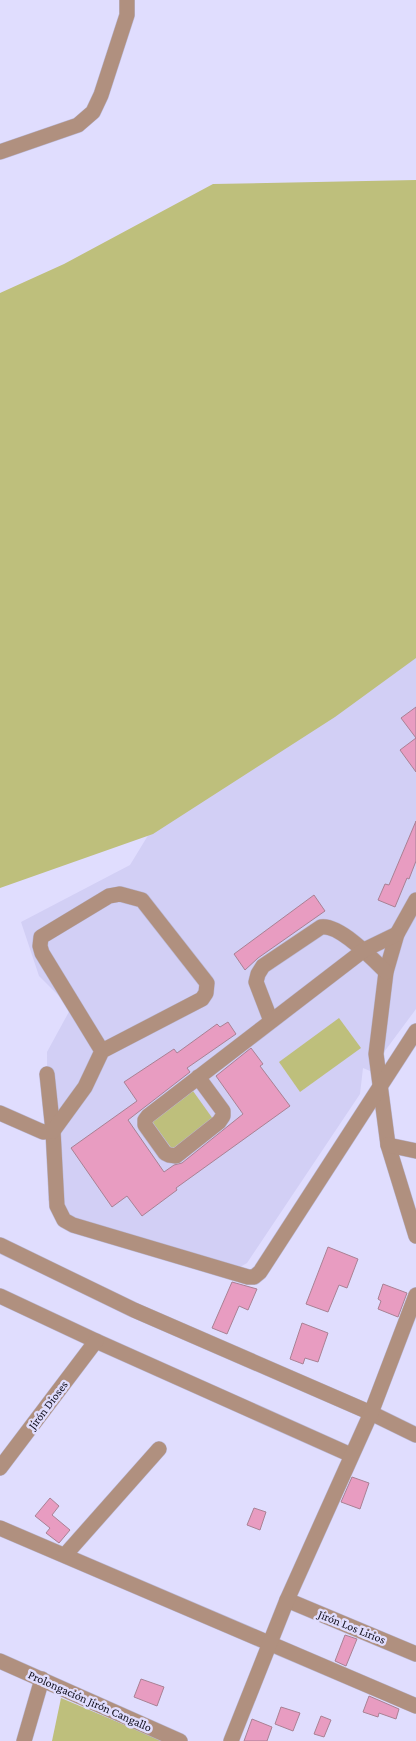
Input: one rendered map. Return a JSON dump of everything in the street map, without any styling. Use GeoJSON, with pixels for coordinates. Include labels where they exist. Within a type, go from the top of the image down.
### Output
{"type":"FeatureCollection","features":[{"type":"Feature","properties":{"kind":"street"},"geometry":{"type":"LineString","coordinates":[[0,152],[78,125],[93,112],[101,95],[127,16],[127,0]]}},
{"type":"Feature","properties":{"kind":"street"},"geometry":{"type":"LineString","coordinates":[[0,1113],[43,1132],[53,1131],[85,1087],[102,1051],[202,999],[206,993],[208,983],[142,900],[120,894],[109,896],[41,937],[40,946],[42,953],[102,1051]]}},
{"type":"Feature","properties":{"kind":"street"},"geometry":{"type":"LineString","coordinates":[[414,910],[397,934],[386,972],[376,1054],[388,1145],[416,1236]]}},
{"type":"Feature","properties":{"kind":"street"},"geometry":{"type":"LineString","coordinates":[[271,1021],[256,982],[258,974],[263,966],[320,927],[326,926],[334,929],[364,950],[386,972]]}},
{"type":"Feature","properties":{"kind":"street"},"geometry":{"type":"LineString","coordinates":[[198,1077],[223,1111],[223,1116],[219,1122],[176,1156],[169,1155],[165,1153],[145,1125],[145,1120],[148,1116],[198,1077],[364,950],[397,934]]}},
{"type":"Feature","properties":{"kind":"street"},"geometry":{"type":"LineString","coordinates":[[47,1074],[53,1131],[57,1206],[64,1220],[73,1225],[248,1277],[254,1277],[260,1272],[416,1031]]}},
{"type":"Feature","properties":{"kind":"street"},"geometry":{"type":"LineString","coordinates":[[388,1145],[416,1151]]}},
{"type":"Feature","properties":{"kind":"street"},"geometry":{"type":"LineString","coordinates":[[0,1244],[134,1310],[416,1434]]}},
{"type":"Feature","properties":{"kind":"street"},"geometry":{"type":"LineString","coordinates":[[231,1741],[287,1600],[371,1413],[416,1295]]}},
{"type":"Feature","properties":{"kind":"street"},"geometry":{"type":"LineString","coordinates":[[0,1296],[351,1455]]}},
{"type":"Feature","properties":{"kind":"street","name":"Jirón Dioses"},"geometry":{"type":"LineString","coordinates":[[0,1468],[96,1341]]}},
{"type":"Feature","properties":{"kind":"street"},"geometry":{"type":"LineString","coordinates":[[65,1555],[159,1449]]}},
{"type":"Feature","properties":{"kind":"street"},"geometry":{"type":"LineString","coordinates":[[0,1528],[416,1706]]}},
{"type":"Feature","properties":{"kind":"street","name":"Jirón Los Lirios"},"geometry":{"type":"LineString","coordinates":[[287,1600],[416,1654]]}},
{"type":"Feature","properties":{"kind":"street","name":"Prolongación Jirón Cangallo"},"geometry":{"type":"LineString","coordinates":[[0,1661],[180,1741]]}},
{"type":"Feature","properties":{"kind":"street"},"geometry":{"type":"LineString","coordinates":[[24,1741],[42,1679]]}},
{"type":"Feature","properties":{"kind":"shaded area"},"geometry":{"type":"Polygon","coordinates":[[[416,202],[416,1009],[370,1071],[363,1068],[360,1094],[247,1263],[230,1273],[61,1215],[48,1200],[47,1052],[71,1008],[39,976],[21,922],[130,865],[219,719],[416,202]]]}},
{"type":"Feature","properties":{"kind":"green space"},"geometry":{"type":"Polygon","coordinates":[[[416,180],[416,658],[335,717],[153,834],[0,888],[0,293],[64,264],[213,184],[416,180]]]}},
{"type":"Feature","properties":{"kind":"green space"},"geometry":{"type":"Polygon","coordinates":[[[339,1018],[361,1048],[300,1092],[279,1062],[339,1018]]]}},
{"type":"Feature","properties":{"kind":"green space"},"geometry":{"type":"Polygon","coordinates":[[[193,1091],[213,1119],[172,1149],[152,1122],[193,1091]]]}},
{"type":"Feature","properties":{"kind":"green space"},"geometry":{"type":"Polygon","coordinates":[[[61,1698],[163,1741],[52,1741],[61,1698]]]}},
{"type":"Feature","properties":{"kind":"building"},"geometry":{"type":"Polygon","coordinates":[[[416,707],[416,738],[401,718],[416,707]]]}},
{"type":"Feature","properties":{"kind":"building"},"geometry":{"type":"Polygon","coordinates":[[[416,738],[416,772],[400,750],[416,738]]]}},
{"type":"Feature","properties":{"kind":"building"},"geometry":{"type":"Polygon","coordinates":[[[416,821],[416,861],[395,907],[378,900],[385,884],[389,885],[416,821]]]}},
{"type":"Feature","properties":{"kind":"building"},"geometry":{"type":"Polygon","coordinates":[[[314,895],[325,911],[258,958],[245,970],[234,954],[314,895]]]}},
{"type":"Feature","properties":{"kind":"building"},"geometry":{"type":"Polygon","coordinates":[[[228,1022],[236,1034],[187,1068],[190,1072],[128,1120],[164,1172],[174,1165],[182,1163],[243,1114],[216,1076],[251,1048],[263,1064],[260,1066],[290,1106],[176,1188],[177,1190],[142,1216],[127,1196],[112,1207],[71,1148],[137,1101],[124,1082],[174,1049],[177,1053],[217,1024],[220,1027],[228,1022]]]}},
{"type":"Feature","properties":{"kind":"building"},"geometry":{"type":"Polygon","coordinates":[[[328,1247],[358,1259],[347,1288],[339,1285],[328,1312],[306,1304],[328,1247]]]}},
{"type":"Feature","properties":{"kind":"building"},"geometry":{"type":"Polygon","coordinates":[[[232,1282],[257,1289],[248,1310],[239,1306],[227,1334],[212,1328],[232,1282]]]}},
{"type":"Feature","properties":{"kind":"building"},"geometry":{"type":"Polygon","coordinates":[[[383,1284],[407,1293],[398,1317],[378,1309],[381,1301],[378,1299],[383,1284]]]}},
{"type":"Feature","properties":{"kind":"building"},"geometry":{"type":"Polygon","coordinates":[[[302,1323],[328,1333],[318,1362],[305,1358],[303,1364],[290,1359],[302,1323]]]}},
{"type":"Feature","properties":{"kind":"building"},"geometry":{"type":"Polygon","coordinates":[[[352,1477],[369,1483],[360,1509],[341,1502],[352,1477]]]}},
{"type":"Feature","properties":{"kind":"building"},"geometry":{"type":"Polygon","coordinates":[[[50,1498],[59,1506],[52,1515],[70,1530],[59,1543],[46,1533],[50,1528],[35,1516],[50,1498]]]}},
{"type":"Feature","properties":{"kind":"building"},"geometry":{"type":"Polygon","coordinates":[[[254,1508],[266,1512],[260,1530],[247,1525],[254,1508]]]}},
{"type":"Feature","properties":{"kind":"building"},"geometry":{"type":"Polygon","coordinates":[[[345,1635],[357,1639],[346,1666],[335,1661],[345,1635]]]}},
{"type":"Feature","properties":{"kind":"building"},"geometry":{"type":"Polygon","coordinates":[[[141,1679],[164,1687],[157,1706],[134,1697],[141,1679]]]}},
{"type":"Feature","properties":{"kind":"building"},"geometry":{"type":"Polygon","coordinates":[[[369,1696],[399,1709],[396,1719],[379,1713],[378,1717],[363,1712],[369,1696]]]}},
{"type":"Feature","properties":{"kind":"building"},"geometry":{"type":"Polygon","coordinates":[[[281,1707],[300,1713],[293,1731],[275,1724],[281,1707]]]}},
{"type":"Feature","properties":{"kind":"building"},"geometry":{"type":"Polygon","coordinates":[[[321,1716],[331,1720],[324,1737],[314,1734],[321,1716]]]}},
{"type":"Feature","properties":{"kind":"building"},"geometry":{"type":"Polygon","coordinates":[[[252,1719],[272,1727],[267,1741],[244,1741],[252,1719]]]}}]}
